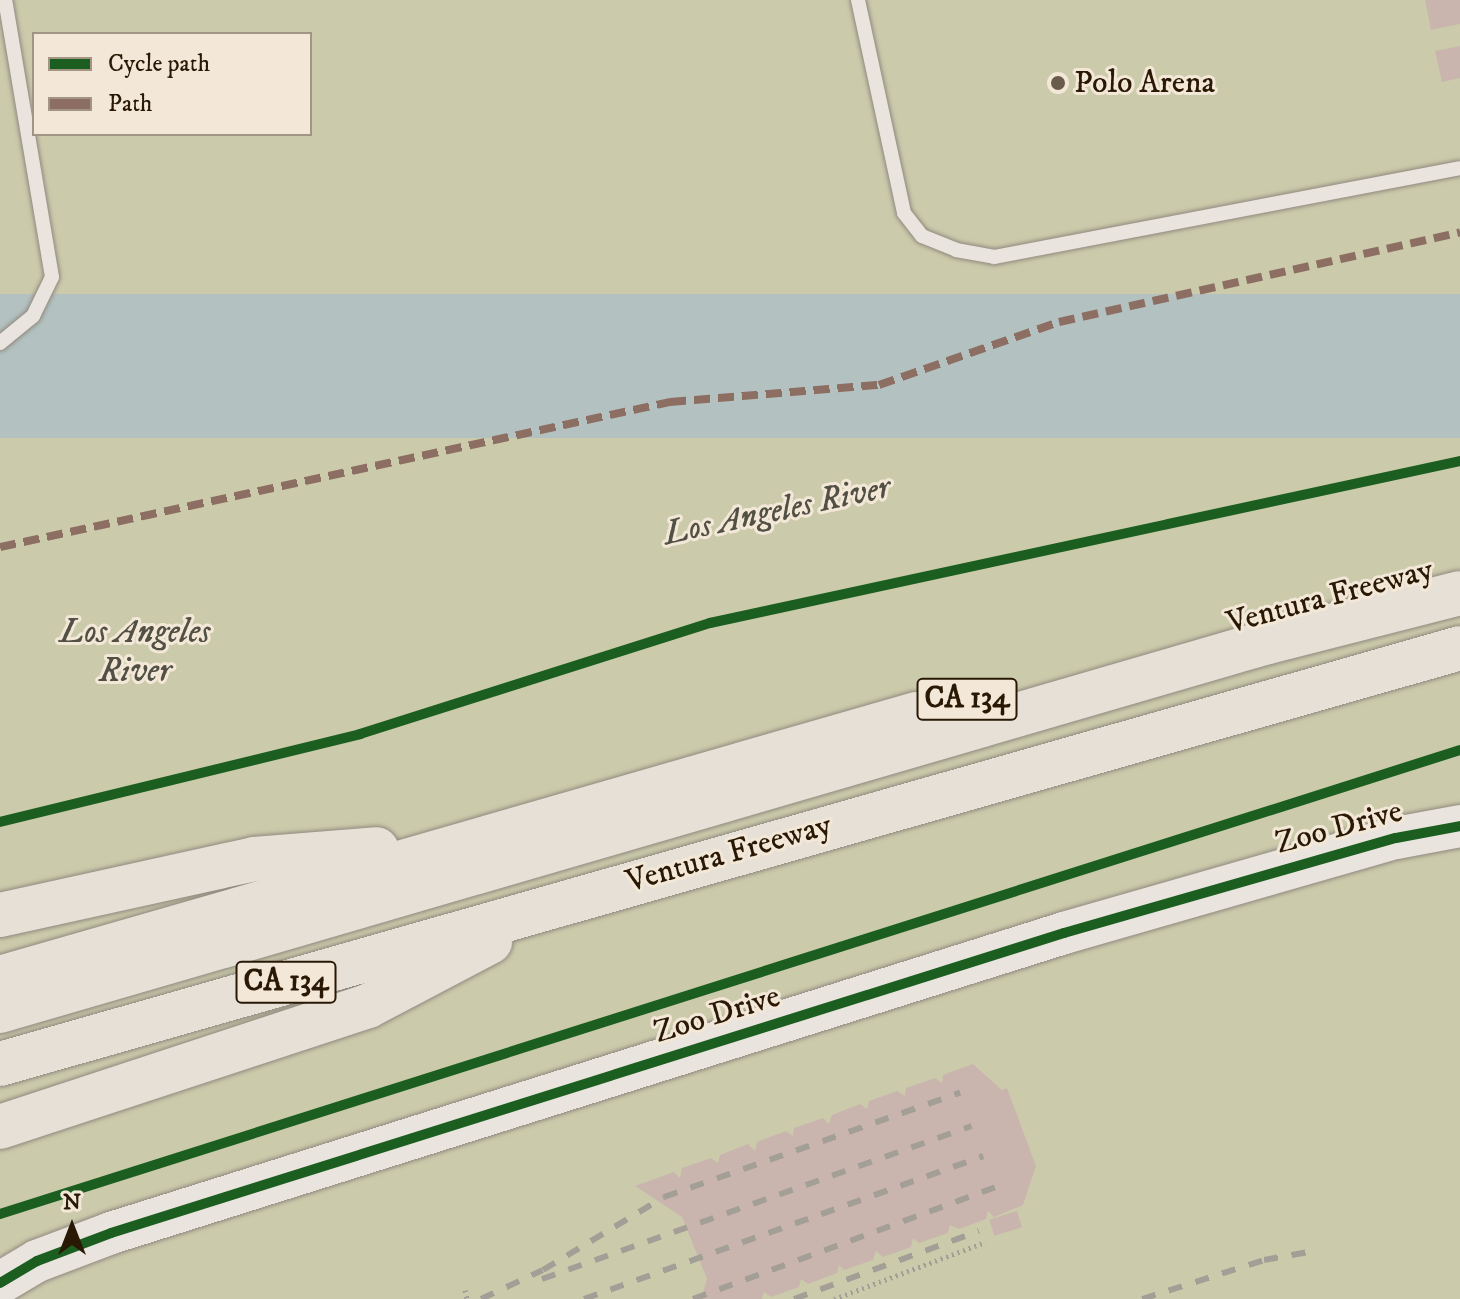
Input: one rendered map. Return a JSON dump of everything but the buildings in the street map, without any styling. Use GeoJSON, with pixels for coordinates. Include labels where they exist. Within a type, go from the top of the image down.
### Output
{"type":"FeatureCollection","features":[{"type":"Feature","properties":{"kind":"highway","name":"Ventura Freeway"},"geometry":{"type":"LineString","coordinates":[[0,978],[1294,605],[1460,562]]}},
{"type":"Feature","properties":{"kind":"highway"},"geometry":{"type":"LineString","coordinates":[[0,1011],[1268,642],[1460,593]]}},
{"type":"Feature","properties":{"kind":"highway"},"geometry":{"type":"LineString","coordinates":[[0,1031],[1033,732],[1460,619]]}},
{"type":"Feature","properties":{"kind":"highway","name":"Ventura Freeway"},"geometry":{"type":"LineString","coordinates":[[0,1064],[1460,648]]}},
{"type":"Feature","properties":{"kind":"highway"},"geometry":{"type":"LineString","coordinates":[[0,915],[254,859],[475,841]]}},
{"type":"Feature","properties":{"kind":"highway"},"geometry":{"type":"LineString","coordinates":[[0,1127],[368,1006],[571,899]]}},
{"type":"Feature","properties":{"kind":"street","name":"Zoo Drive"},"geometry":{"type":"LineString","coordinates":[[0,1283],[37,1261],[111,1233],[1034,942],[1396,838],[1460,826]]}},
{"type":"Feature","properties":{"kind":"lane"},"geometry":{"type":"LineString","coordinates":[[0,343],[33,316],[52,277],[5,0]]}},
{"type":"Feature","properties":{"kind":"lane"},"geometry":{"type":"LineString","coordinates":[[858,0],[904,213],[922,236],[956,250],[994,257],[1460,168]]}},
{"type":"Feature","properties":{"kind":"path"},"geometry":{"type":"LineString","coordinates":[[834,1299],[986,1242]]}},
{"type":"Feature","properties":{"kind":"path"},"geometry":{"type":"LineString","coordinates":[[465,1290],[467,1299]]}},
{"type":"Feature","properties":{"kind":"green space"},"geometry":{"type":"Polygon","coordinates":[[[0,0],[1460,0],[1460,1299],[0,1299],[0,0]]]}},
{"type":"Feature","properties":{"kind":"water"},"geometry":{"type":"Polygon","coordinates":[[[0,294],[1460,294],[1460,438],[0,438],[0,294]]]}},
{"type":"Feature","properties":{"kind":"railway"},"geometry":{"type":"LineString","coordinates":[[481,1299],[543,1270],[664,1197],[960,1093]]}},
{"type":"Feature","properties":{"kind":"railway"},"geometry":{"type":"LineString","coordinates":[[542,1279],[972,1126]]}},
{"type":"Feature","properties":{"kind":"railway"},"geometry":{"type":"LineString","coordinates":[[584,1299],[983,1156]]}},
{"type":"Feature","properties":{"kind":"railway"},"geometry":{"type":"LineString","coordinates":[[693,1299],[995,1187]]}},
{"type":"Feature","properties":{"kind":"railway"},"geometry":{"type":"LineString","coordinates":[[794,1299],[979,1231]]}},
{"type":"Feature","properties":{"kind":"railway"},"geometry":{"type":"LineString","coordinates":[[1142,1299],[1264,1260],[1314,1251]]}},
{"type":"Feature","properties":{"kind":"marked path"},"geometry":{"type":"LineString","coordinates":[[0,547],[670,402],[879,385],[1059,322],[1460,232]]}},
{"type":"Feature","properties":{"kind":"cycle path"},"geometry":{"type":"LineString","coordinates":[[0,822],[360,734],[710,623],[1460,461]]}},
{"type":"Feature","properties":{"kind":"cycle path"},"geometry":{"type":"LineString","coordinates":[[0,1214],[1460,750]]}},
{"type":"Feature","properties":{"kind":"cycle path"},"geometry":{"type":"LineString","coordinates":[[0,1283],[37,1261],[111,1233],[1064,933],[1396,838],[1460,826]]}},
{"type":"Feature","properties":{"kind":"place","name":"Polo Arena"},"geometry":{"type":"Point","coordinates":[1058,83]}},
{"type":"Feature","properties":{"kind":"water label","name":"Los Angeles River"},"geometry":{"type":"Point","coordinates":[777,511]}},
{"type":"Feature","properties":{"kind":"water label","name":"Los Angeles River"},"geometry":{"type":"Point","coordinates":[135,652]}}]}
